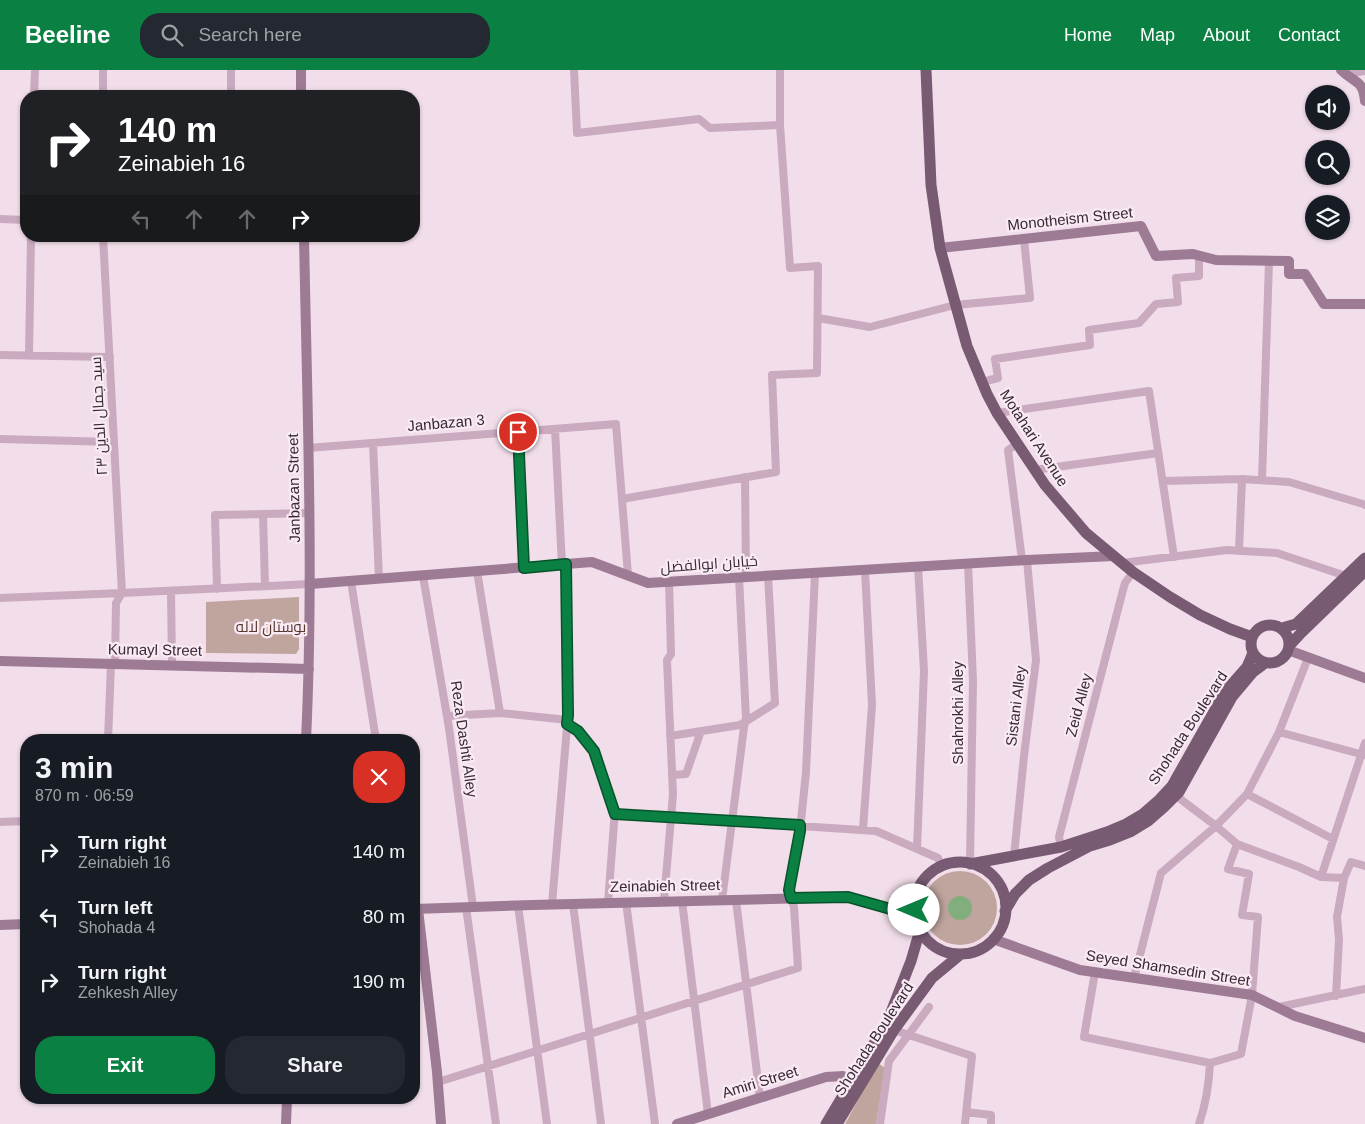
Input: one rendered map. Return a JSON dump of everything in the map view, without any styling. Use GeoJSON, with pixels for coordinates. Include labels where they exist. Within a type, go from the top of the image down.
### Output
{"type":"FeatureCollection","features":[{"type":"Feature","properties":{"kind":"main road","name":"Motahari Avenue"},"geometry":{"type":"LineString","coordinates":[[926,70],[931,185],[940,248],[967,346],[997,413],[1045,485],[1086,533],[1133,572],[1170,597],[1200,615],[1252,637]]}},
{"type":"Feature","properties":{"kind":"main road"},"geometry":{"type":"LineString","coordinates":[[1282,628],[1296,624],[1365,558]]}},
{"type":"Feature","properties":{"kind":"main road"},"geometry":{"type":"LineString","coordinates":[[1289,648],[1288,638],[1282,628],[1275,625],[1263,626],[1256,630],[1250,645],[1258,659],[1265,663],[1277,662],[1284,657],[1301,633],[1365,571]]}},
{"type":"Feature","properties":{"kind":"main road","name":"Shohada Boulevard"},"geometry":{"type":"LineString","coordinates":[[970,864],[1061,847],[1107,832],[1143,814],[1172,786],[1225,692],[1246,667],[1253,653]]}},
{"type":"Feature","properties":{"kind":"main road","name":"Shohada Boulevard"},"geometry":{"type":"LineString","coordinates":[[1005,911],[1015,894],[1029,880],[1090,846],[1130,832],[1164,807],[1175,795],[1232,697],[1253,672],[1265,663]]}},
{"type":"Feature","properties":{"kind":"main road"},"geometry":{"type":"LineString","coordinates":[[953,863],[970,864],[985,870],[996,881],[1003,895],[1005,911],[1001,926],[993,940],[980,949],[961,954],[944,951],[926,939],[920,930],[915,916],[915,901],[920,887],[928,875],[942,866],[953,863]]}},
{"type":"Feature","properties":{"kind":"main road","name":"Shohada Boulevard"},"geometry":{"type":"LineString","coordinates":[[826,1124],[888,1020],[911,961],[920,930]]}},
{"type":"Feature","properties":{"kind":"main road","name":"Shohada Boulevard"},"geometry":{"type":"LineString","coordinates":[[837,1124],[894,1030],[932,978],[961,954]]}},
{"type":"Feature","properties":{"kind":"street"},"geometry":{"type":"LineString","coordinates":[[34,90],[35,70]]}},
{"type":"Feature","properties":{"kind":"street"},"geometry":{"type":"LineString","coordinates":[[102,90],[103,70]]}},
{"type":"Feature","properties":{"kind":"street"},"geometry":{"type":"LineString","coordinates":[[231,70],[231,90]]}},
{"type":"Feature","properties":{"kind":"street"},"geometry":{"type":"LineString","coordinates":[[295,70],[301,84]]}},
{"type":"Feature","properties":{"kind":"street"},"geometry":{"type":"LineString","coordinates":[[301,70],[301,90]]}},
{"type":"Feature","properties":{"kind":"street"},"geometry":{"type":"LineString","coordinates":[[574,70],[577,133],[699,119],[710,128],[780,125]]}},
{"type":"Feature","properties":{"kind":"street"},"geometry":{"type":"LineString","coordinates":[[628,575],[622,499],[776,472],[772,375],[817,373],[818,266],[790,268],[780,125],[780,70]]}},
{"type":"Feature","properties":{"kind":"street"},"geometry":{"type":"LineString","coordinates":[[1343,72],[1365,71]]}},
{"type":"Feature","properties":{"kind":"street"},"geometry":{"type":"LineString","coordinates":[[1343,72],[1358,81],[1364,91],[1365,101]]}},
{"type":"Feature","properties":{"kind":"street"},"geometry":{"type":"LineString","coordinates":[[0,219],[20,220]]}},
{"type":"Feature","properties":{"kind":"street","name":"Monotheism Street"},"geometry":{"type":"LineString","coordinates":[[940,248],[1141,226],[1156,256],[1193,254],[1216,260],[1289,261],[1290,274],[1306,274],[1324,304],[1365,304]]}},
{"type":"Feature","properties":{"kind":"street"},"geometry":{"type":"LineString","coordinates":[[818,318],[870,327],[955,306],[1030,298],[1024,239]]}},
{"type":"Feature","properties":{"kind":"street"},"geometry":{"type":"LineString","coordinates":[[29,356],[31,242]]}},
{"type":"Feature","properties":{"kind":"street","name":"سید جمال الدین ۲۳"},"geometry":{"type":"LineString","coordinates":[[103,242],[122,594],[116,603],[108,734]]}},
{"type":"Feature","properties":{"kind":"street","name":"Janbazan Street"},"geometry":{"type":"LineString","coordinates":[[304,242],[310,584],[306,734]]}},
{"type":"Feature","properties":{"kind":"street"},"geometry":{"type":"LineString","coordinates":[[982,382],[998,378],[995,359],[1090,345],[1089,330],[1139,323],[1156,304],[1178,302],[1176,278],[1199,276],[1199,256]]}},
{"type":"Feature","properties":{"kind":"street"},"geometry":{"type":"LineString","coordinates":[[1262,480],[1269,261]]}},
{"type":"Feature","properties":{"kind":"street"},"geometry":{"type":"LineString","coordinates":[[0,355],[110,357]]}},
{"type":"Feature","properties":{"kind":"street"},"geometry":{"type":"LineString","coordinates":[[997,413],[1149,392],[1174,557]]}},
{"type":"Feature","properties":{"kind":"street","name":"Janbazan 3"},"geometry":{"type":"LineString","coordinates":[[308,448],[616,424],[622,499]]}},
{"type":"Feature","properties":{"kind":"street"},"geometry":{"type":"LineString","coordinates":[[552,904],[567,722],[564,565],[555,428]]}},
{"type":"Feature","properties":{"kind":"street"},"geometry":{"type":"LineString","coordinates":[[518,432],[524,568]]}},
{"type":"Feature","properties":{"kind":"street"},"geometry":{"type":"LineString","coordinates":[[0,439],[114,442]]}},
{"type":"Feature","properties":{"kind":"street"},"geometry":{"type":"LineString","coordinates":[[373,443],[380,579]]}},
{"type":"Feature","properties":{"kind":"street","name":"Sistani Alley"},"geometry":{"type":"LineString","coordinates":[[1014,856],[1036,660],[1008,450],[1017,444]]}},
{"type":"Feature","properties":{"kind":"street"},"geometry":{"type":"LineString","coordinates":[[1034,470],[1158,453]]}},
{"type":"Feature","properties":{"kind":"street"},"geometry":{"type":"LineString","coordinates":[[722,900],[746,722],[742,577],[745,477]]}},
{"type":"Feature","properties":{"kind":"street"},"geometry":{"type":"LineString","coordinates":[[1239,551],[1242,479]]}},
{"type":"Feature","properties":{"kind":"street"},"geometry":{"type":"LineString","coordinates":[[1163,481],[1242,479],[1289,482],[1365,505]]}},
{"type":"Feature","properties":{"kind":"street"},"geometry":{"type":"LineString","coordinates":[[217,589],[215,515],[309,513]]}},
{"type":"Feature","properties":{"kind":"street"},"geometry":{"type":"LineString","coordinates":[[263,514],[265,586]]}},
{"type":"Feature","properties":{"kind":"street"},"geometry":{"type":"LineString","coordinates":[[1118,560],[1174,557],[1227,550],[1277,553],[1346,576]]}},
{"type":"Feature","properties":{"kind":"street","name":"خیابان ابوالفضل"},"geometry":{"type":"LineString","coordinates":[[310,584],[592,562],[648,583],[1024,560],[1118,560]]}},
{"type":"Feature","properties":{"kind":"street","name":"Shahrokhi Alley"},"geometry":{"type":"LineString","coordinates":[[968,563],[973,681],[970,864]]}},
{"type":"Feature","properties":{"kind":"street"},"geometry":{"type":"LineString","coordinates":[[917,849],[924,671],[918,566]]}},
{"type":"Feature","properties":{"kind":"street"},"geometry":{"type":"LineString","coordinates":[[863,829],[872,705],[865,570]]}},
{"type":"Feature","properties":{"kind":"street"},"geometry":{"type":"LineString","coordinates":[[477,572],[500,713]]}},
{"type":"Feature","properties":{"kind":"street","name":"Zeid Alley"},"geometry":{"type":"LineString","coordinates":[[1061,847],[1059,837],[1123,590],[1125,583],[1133,572]]}},
{"type":"Feature","properties":{"kind":"street"},"geometry":{"type":"LineString","coordinates":[[438,1082],[798,968],[794,907],[789,890],[800,831],[806,772],[815,573]]}},
{"type":"Feature","properties":{"kind":"street","name":"Reza Dashti Alley"},"geometry":{"type":"LineString","coordinates":[[423,576],[447,716],[496,1124]]}},
{"type":"Feature","properties":{"kind":"street"},"geometry":{"type":"LineString","coordinates":[[670,736],[740,725],[775,703],[768,576]]}},
{"type":"Feature","properties":{"kind":"street"},"geometry":{"type":"LineString","coordinates":[[351,581],[375,734]]}},
{"type":"Feature","properties":{"kind":"street"},"geometry":{"type":"LineString","coordinates":[[664,902],[672,794],[667,660],[672,654],[669,582]]}},
{"type":"Feature","properties":{"kind":"street"},"geometry":{"type":"LineString","coordinates":[[0,598],[122,594],[310,584]]}},
{"type":"Feature","properties":{"kind":"street"},"geometry":{"type":"LineString","coordinates":[[171,591],[172,665]]}},
{"type":"Feature","properties":{"kind":"street"},"geometry":{"type":"LineString","coordinates":[[1289,648],[1308,658],[1365,678]]}},
{"type":"Feature","properties":{"kind":"street"},"geometry":{"type":"LineString","coordinates":[[1134,978],[1161,873],[1216,826],[1246,794],[1279,732],[1308,658]]}},
{"type":"Feature","properties":{"kind":"street","name":"Kumayl Street"},"geometry":{"type":"LineString","coordinates":[[0,661],[309,669]]}},
{"type":"Feature","properties":{"kind":"street"},"geometry":{"type":"LineString","coordinates":[[447,716],[500,713],[567,722],[578,731],[594,751],[615,814],[608,903]]}},
{"type":"Feature","properties":{"kind":"street"},"geometry":{"type":"LineString","coordinates":[[672,775],[686,774],[701,731]]}},
{"type":"Feature","properties":{"kind":"street"},"geometry":{"type":"LineString","coordinates":[[1279,732],[1363,755]]}},
{"type":"Feature","properties":{"kind":"street"},"geometry":{"type":"LineString","coordinates":[[1321,878],[1363,755],[1365,743]]}},
{"type":"Feature","properties":{"kind":"street"},"geometry":{"type":"LineString","coordinates":[[1246,794],[1333,839]]}},
{"type":"Feature","properties":{"kind":"street"},"geometry":{"type":"LineString","coordinates":[[1175,795],[1237,844],[1299,867],[1321,878],[1344,878]]}},
{"type":"Feature","properties":{"kind":"street"},"geometry":{"type":"LineString","coordinates":[[615,814],[876,830],[938,858],[942,866]]}},
{"type":"Feature","properties":{"kind":"street"},"geometry":{"type":"LineString","coordinates":[[0,822],[20,821]]}},
{"type":"Feature","properties":{"kind":"street"},"geometry":{"type":"LineString","coordinates":[[1095,972],[1084,1038],[1210,1063],[1240,1054],[1252,995],[1258,918],[1242,915],[1249,874],[1228,869],[1237,844]]}},
{"type":"Feature","properties":{"kind":"street"},"geometry":{"type":"LineString","coordinates":[[1336,996],[1337,917],[1344,878],[1351,862],[1365,866]]}},
{"type":"Feature","properties":{"kind":"street","name":"Zeinabieh Street"},"geometry":{"type":"LineString","coordinates":[[420,909],[848,897],[915,916]]}},
{"type":"Feature","properties":{"kind":"street"},"geometry":{"type":"LineString","coordinates":[[736,900],[760,1098]]}},
{"type":"Feature","properties":{"kind":"street"},"geometry":{"type":"LineString","coordinates":[[682,901],[708,1114]]}},
{"type":"Feature","properties":{"kind":"street"},"geometry":{"type":"LineString","coordinates":[[626,902],[655,1124]]}},
{"type":"Feature","properties":{"kind":"street"},"geometry":{"type":"LineString","coordinates":[[573,904],[601,1124]]}},
{"type":"Feature","properties":{"kind":"street"},"geometry":{"type":"LineString","coordinates":[[518,905],[547,1124]]}},
{"type":"Feature","properties":{"kind":"street"},"geometry":{"type":"LineString","coordinates":[[0,925],[20,924]]}},
{"type":"Feature","properties":{"kind":"street"},"geometry":{"type":"LineString","coordinates":[[420,940],[438,1082],[441,1124]]}},
{"type":"Feature","properties":{"kind":"street","name":"Seyed Shamsedin Street"},"geometry":{"type":"LineString","coordinates":[[993,940],[1080,970],[1252,995],[1295,1016],[1365,1038]]}},
{"type":"Feature","properties":{"kind":"street"},"geometry":{"type":"LineString","coordinates":[[1278,1007],[1365,989]]}},
{"type":"Feature","properties":{"kind":"street"},"geometry":{"type":"LineString","coordinates":[[880,1124],[889,1060],[929,1007]]}},
{"type":"Feature","properties":{"kind":"street"},"geometry":{"type":"LineString","coordinates":[[894,1030],[972,1056],[965,1124]]}},
{"type":"Feature","properties":{"kind":"street"},"geometry":{"type":"LineString","coordinates":[[878,1057],[889,1060]]}},
{"type":"Feature","properties":{"kind":"street"},"geometry":{"type":"LineString","coordinates":[[1199,1124],[1206,1104],[1210,1063]]}},
{"type":"Feature","properties":{"kind":"street","name":"Amiri Street"},"geometry":{"type":"LineString","coordinates":[[677,1124],[826,1077],[843,1076],[852,1081]]}},
{"type":"Feature","properties":{"kind":"street"},"geometry":{"type":"LineString","coordinates":[[286,1124],[287,1104]]}},
{"type":"Feature","properties":{"kind":"street"},"geometry":{"type":"LineString","coordinates":[[966,1112],[992,1115],[991,1124]]}},
{"type":"Feature","properties":{"kind":"green space","name":"بوستان لاله"},"geometry":{"type":"Polygon","coordinates":[[[299,597],[299,649],[296,654],[206,653],[206,602],[299,597]]]}},
{"type":"Feature","properties":{"kind":"green space"},"geometry":{"type":"Polygon","coordinates":[[[960,871],[981,877],[991,887],[997,908],[991,929],[981,939],[960,945],[939,939],[929,929],[923,908],[929,887],[939,877],[960,871]]]}},
{"type":"Feature","properties":{"kind":"green space"},"geometry":{"type":"Polygon","coordinates":[[[878,1063],[885,1068],[876,1124],[845,1124],[878,1063]]]}},
{"type":"Feature","properties":{"kind":"shaded area"},"geometry":{"type":"Polygon","coordinates":[[[960,896],[965,897],[971,903],[971,913],[965,919],[960,920],[955,919],[949,913],[948,908],[949,903],[955,897],[960,896]]]}},
{"type":"Feature","properties":{"kind":"route"},"geometry":{"type":"LineString","coordinates":[[518,432],[524,568],[566,564],[567,724],[578,731],[594,751],[615,814],[800,825],[789,890],[791,898],[848,897],[915,916],[914,910]]}}]}
